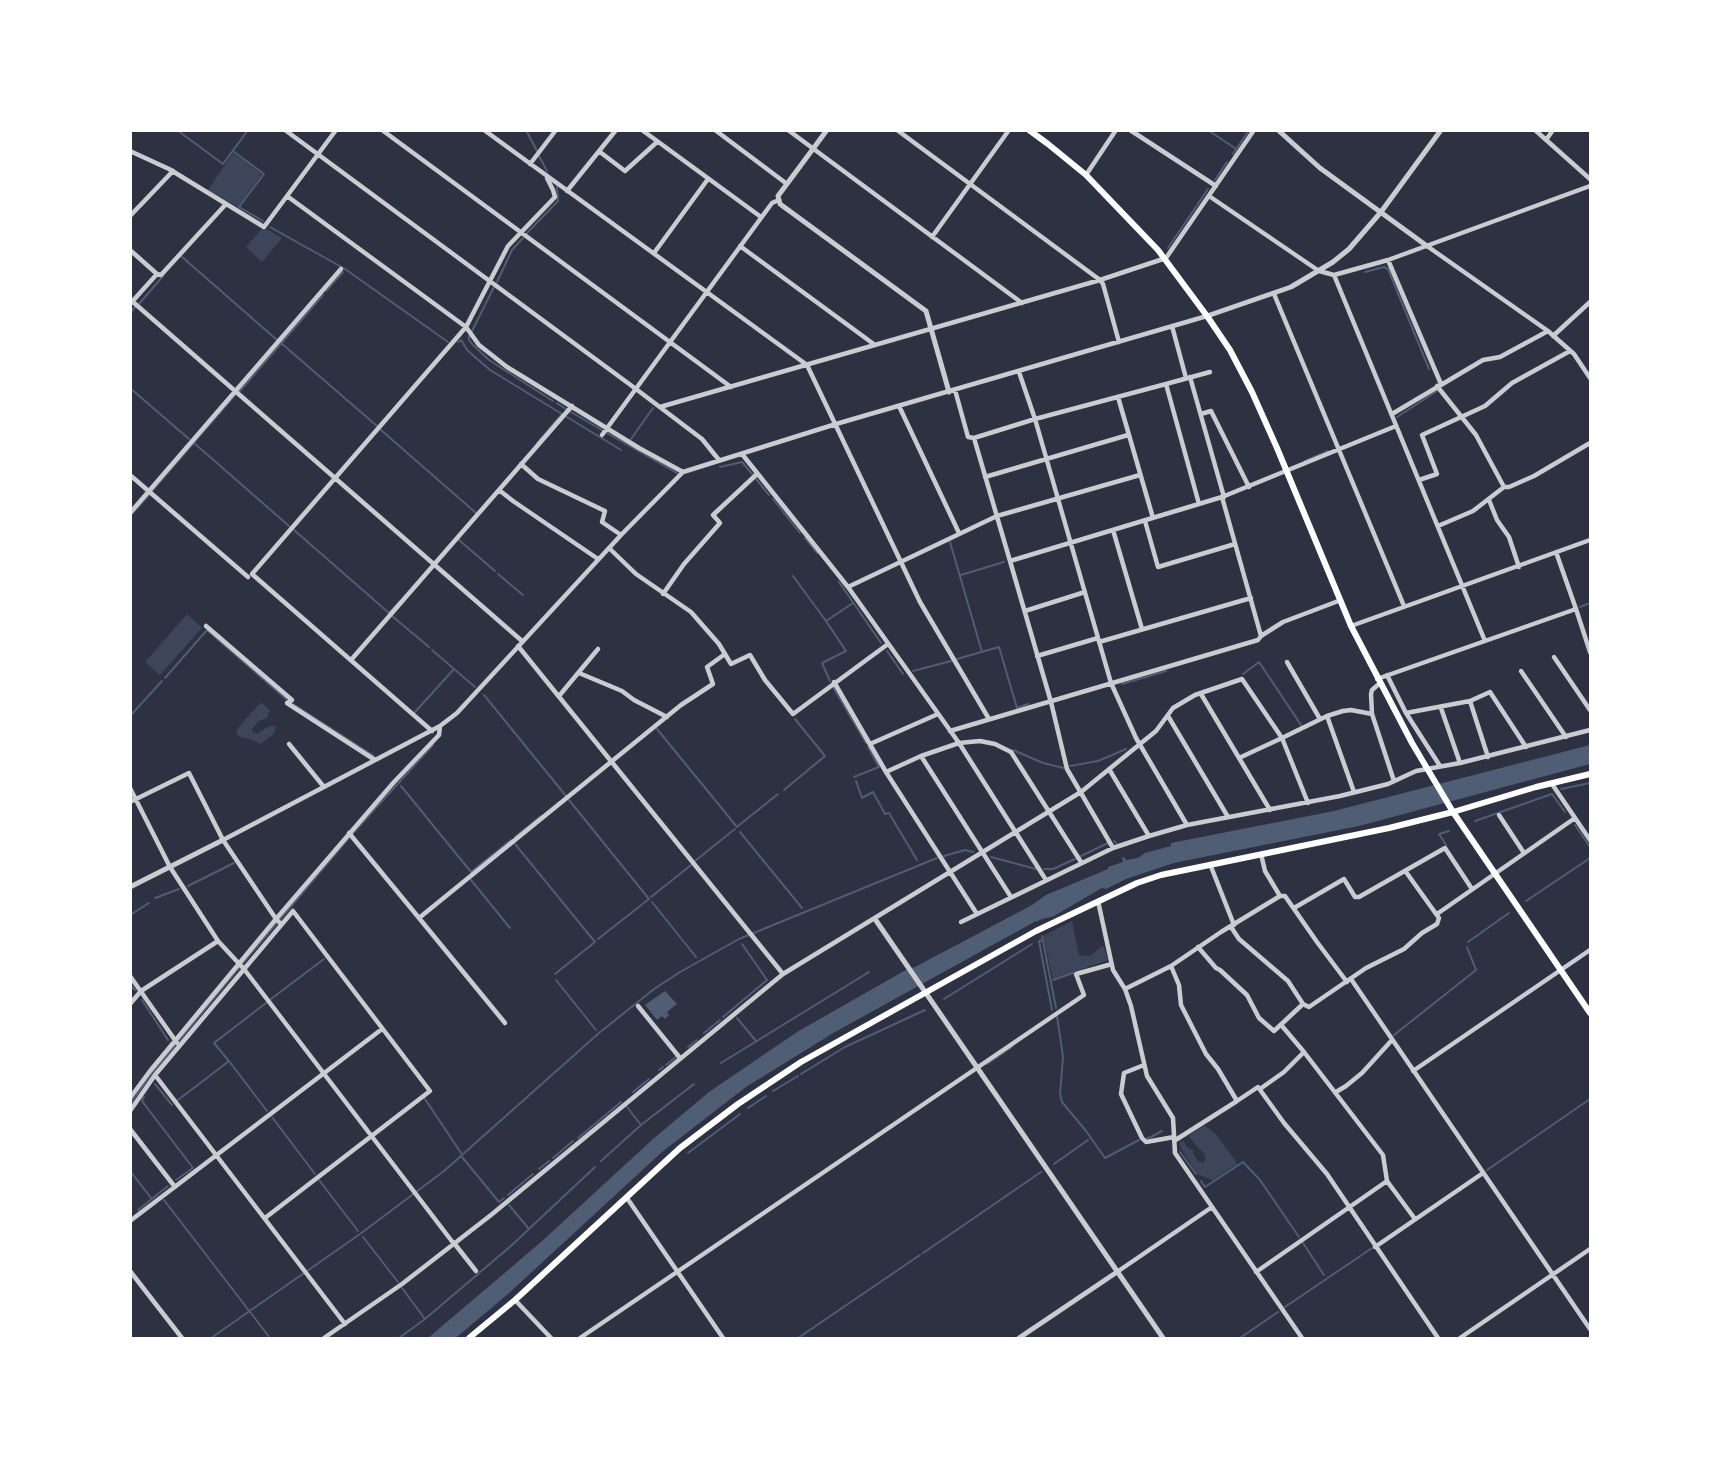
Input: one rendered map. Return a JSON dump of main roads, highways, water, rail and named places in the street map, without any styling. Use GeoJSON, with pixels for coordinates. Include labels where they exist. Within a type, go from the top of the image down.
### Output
{"type":"FeatureCollection","features":[{"type":"Feature","properties":{"kind":"main road"},"geometry":{"type":"LineString","coordinates":[[1029,130],[1086,175],[1166,258],[1230,350],[1252,392],[1351,626],[1431,777],[1590,1013]]}},
{"type":"Feature","properties":{"kind":"main road"},"geometry":{"type":"LineString","coordinates":[[469,1338],[515,1300],[680,1148],[738,1104],[801,1062],[924,991],[1036,931],[1098,901],[1161,875],[1334,841],[1453,812],[1590,774]]}},
{"type":"Feature","properties":{"kind":"waterway"},"geometry":{"type":"LineString","coordinates":[[177,130],[223,164],[248,130]]}},
{"type":"Feature","properties":{"kind":"waterway"},"geometry":{"type":"LineString","coordinates":[[526,130],[537,151]]}},
{"type":"Feature","properties":{"kind":"waterway"},"geometry":{"type":"LineString","coordinates":[[1208,130],[1236,149]]}},
{"type":"Feature","properties":{"kind":"waterway"},"geometry":{"type":"LineString","coordinates":[[1233,154],[1249,130]]}},
{"type":"Feature","properties":{"kind":"waterway"},"geometry":{"type":"LineString","coordinates":[[233,151],[264,174],[239,207],[263,221]]}},
{"type":"Feature","properties":{"kind":"waterway"},"geometry":{"type":"LineString","coordinates":[[539,156],[547,171]]}},
{"type":"Feature","properties":{"kind":"waterway"},"geometry":{"type":"LineString","coordinates":[[1215,180],[1227,162]]}},
{"type":"Feature","properties":{"kind":"waterway"},"geometry":{"type":"LineString","coordinates":[[527,233],[558,201],[557,187]]}},
{"type":"Feature","properties":{"kind":"waterway"},"geometry":{"type":"LineString","coordinates":[[1168,248],[1208,189]]}},
{"type":"Feature","properties":{"kind":"waterway"},"geometry":{"type":"LineString","coordinates":[[270,227],[345,269],[448,342]]}},
{"type":"Feature","properties":{"kind":"waterway"},"geometry":{"type":"LineString","coordinates":[[497,282],[512,250],[523,238]]}},
{"type":"Feature","properties":{"kind":"waterway"},"geometry":{"type":"LineString","coordinates":[[181,256],[277,340]]}},
{"type":"Feature","properties":{"kind":"waterway"},"geometry":{"type":"LineString","coordinates":[[1365,272],[1384,267],[1388,269],[1429,369]]}},
{"type":"Feature","properties":{"kind":"waterway"},"geometry":{"type":"LineString","coordinates":[[326,291],[343,272]]}},
{"type":"Feature","properties":{"kind":"waterway"},"geometry":{"type":"LineString","coordinates":[[139,304],[163,276]]}},
{"type":"Feature","properties":{"kind":"waterway"},"geometry":{"type":"LineString","coordinates":[[472,331],[494,287]]}},
{"type":"Feature","properties":{"kind":"waterway"},"geometry":{"type":"LineString","coordinates":[[239,392],[323,295]]}},
{"type":"Feature","properties":{"kind":"waterway"},"geometry":{"type":"LineString","coordinates":[[130,313],[135,307]]}},
{"type":"Feature","properties":{"kind":"waterway"},"geometry":{"type":"LineString","coordinates":[[469,336],[473,345],[489,360],[553,401]]}},
{"type":"Feature","properties":{"kind":"waterway"},"geometry":{"type":"LineString","coordinates":[[458,342],[461,340],[468,351],[490,370],[562,414],[537,443]]}},
{"type":"Feature","properties":{"kind":"waterway"},"geometry":{"type":"LineString","coordinates":[[281,343],[377,426]]}},
{"type":"Feature","properties":{"kind":"waterway"},"geometry":{"type":"LineString","coordinates":[[130,388],[189,439]]}},
{"type":"Feature","properties":{"kind":"waterway"},"geometry":{"type":"LineString","coordinates":[[1397,417],[1437,391]]}},
{"type":"Feature","properties":{"kind":"waterway"},"geometry":{"type":"LineString","coordinates":[[152,491],[236,394]]}},
{"type":"Feature","properties":{"kind":"waterway"},"geometry":{"type":"LineString","coordinates":[[557,403],[566,409]]}},
{"type":"Feature","properties":{"kind":"waterway"},"geometry":{"type":"LineString","coordinates":[[631,439],[653,408]]}},
{"type":"Feature","properties":{"kind":"waterway"},"geometry":{"type":"LineString","coordinates":[[571,412],[602,430]]}},
{"type":"Feature","properties":{"kind":"waterway"},"geometry":{"type":"LineString","coordinates":[[567,417],[621,450]]}},
{"type":"Feature","properties":{"kind":"waterway"},"geometry":{"type":"LineString","coordinates":[[381,430],[476,513]]}},
{"type":"Feature","properties":{"kind":"waterway"},"geometry":{"type":"LineString","coordinates":[[607,433],[677,473]]}},
{"type":"Feature","properties":{"kind":"waterway"},"geometry":{"type":"LineString","coordinates":[[194,443],[289,526]]}},
{"type":"Feature","properties":{"kind":"waterway"},"geometry":{"type":"LineString","coordinates":[[1305,461],[1328,451]]}},
{"type":"Feature","properties":{"kind":"waterway"},"geometry":{"type":"LineString","coordinates":[[720,467],[742,462],[753,475]]}},
{"type":"Feature","properties":{"kind":"waterway"},"geometry":{"type":"LineString","coordinates":[[756,479],[769,495]]}},
{"type":"Feature","properties":{"kind":"waterway"},"geometry":{"type":"LineString","coordinates":[[130,516],[149,495]]}},
{"type":"Feature","properties":{"kind":"waterway"},"geometry":{"type":"LineString","coordinates":[[773,499],[800,533]]}},
{"type":"Feature","properties":{"kind":"waterway"},"geometry":{"type":"LineString","coordinates":[[294,530],[389,613],[400,601]]}},
{"type":"Feature","properties":{"kind":"waterway"},"geometry":{"type":"LineString","coordinates":[[805,538],[817,553]]}},
{"type":"Feature","properties":{"kind":"waterway"},"geometry":{"type":"LineString","coordinates":[[459,540],[495,571]]}},
{"type":"Feature","properties":{"kind":"waterway"},"geometry":{"type":"LineString","coordinates":[[950,542],[982,652]]}},
{"type":"Feature","properties":{"kind":"waterway"},"geometry":{"type":"LineString","coordinates":[[961,575],[1004,562]]}},
{"type":"Feature","properties":{"kind":"waterway"},"geometry":{"type":"LineString","coordinates":[[498,574],[523,595]]}},
{"type":"Feature","properties":{"kind":"waterway"},"geometry":{"type":"LineString","coordinates":[[793,576],[826,621]]}},
{"type":"Feature","properties":{"kind":"waterway"},"geometry":{"type":"LineString","coordinates":[[839,582],[881,643]]}},
{"type":"Feature","properties":{"kind":"waterway"},"geometry":{"type":"LineString","coordinates":[[830,681],[822,663],[846,651],[826,621],[853,603]]}},
{"type":"Feature","properties":{"kind":"waterway"},"geometry":{"type":"LineString","coordinates":[[1580,607],[1590,603]]}},
{"type":"Feature","properties":{"kind":"waterway"},"geometry":{"type":"LineString","coordinates":[[392,616],[429,647]]}},
{"type":"Feature","properties":{"kind":"waterway"},"geometry":{"type":"LineString","coordinates":[[165,678],[207,630],[286,699]]}},
{"type":"Feature","properties":{"kind":"waterway"},"geometry":{"type":"LineString","coordinates":[[957,659],[999,647],[1017,708],[1028,704]]}},
{"type":"Feature","properties":{"kind":"waterway"},"geometry":{"type":"LineString","coordinates":[[432,650],[475,687]]}},
{"type":"Feature","properties":{"kind":"waterway"},"geometry":{"type":"LineString","coordinates":[[887,651],[903,674]]}},
{"type":"Feature","properties":{"kind":"waterway"},"geometry":{"type":"LineString","coordinates":[[913,671],[951,661]]}},
{"type":"Feature","properties":{"kind":"waterway"},"geometry":{"type":"LineString","coordinates":[[1243,674],[1259,662],[1301,725]]}},
{"type":"Feature","properties":{"kind":"waterway"},"geometry":{"type":"LineString","coordinates":[[415,712],[454,669]]}},
{"type":"Feature","properties":{"kind":"waterway"},"geometry":{"type":"LineString","coordinates":[[1122,684],[1166,671]]}},
{"type":"Feature","properties":{"kind":"waterway"},"geometry":{"type":"LineString","coordinates":[[130,716],[162,681]]}},
{"type":"Feature","properties":{"kind":"waterway"},"geometry":{"type":"LineString","coordinates":[[833,687],[866,743]]}},
{"type":"Feature","properties":{"kind":"waterway"},"geometry":{"type":"LineString","coordinates":[[484,695],[566,796]]}},
{"type":"Feature","properties":{"kind":"waterway"},"geometry":{"type":"LineString","coordinates":[[293,704],[374,756]]}},
{"type":"Feature","properties":{"kind":"waterway"},"geometry":{"type":"LineString","coordinates":[[784,790],[825,756],[795,719]]}},
{"type":"Feature","properties":{"kind":"waterway"},"geometry":{"type":"LineString","coordinates":[[657,729],[737,827]]}},
{"type":"Feature","properties":{"kind":"waterway"},"geometry":{"type":"LineString","coordinates":[[130,1104],[153,1072],[243,963],[354,832],[433,745]]}},
{"type":"Feature","properties":{"kind":"waterway"},"geometry":{"type":"LineString","coordinates":[[854,777],[879,767],[868,747]]}},
{"type":"Feature","properties":{"kind":"waterway"},"geometry":{"type":"LineString","coordinates":[[1070,766],[1098,761],[1126,749]]}},
{"type":"Feature","properties":{"kind":"waterway"},"geometry":{"type":"LineString","coordinates":[[1013,750],[1043,763],[1064,768]]}},
{"type":"Feature","properties":{"kind":"waterway"},"geometry":{"type":"LineString","coordinates":[[856,781],[862,798],[873,792],[885,814],[889,813],[917,860]]}},
{"type":"Feature","properties":{"kind":"waterway"},"geometry":{"type":"LineString","coordinates":[[1561,789],[1590,783]]}},
{"type":"Feature","properties":{"kind":"waterway"},"geometry":{"type":"LineString","coordinates":[[401,786],[471,872],[511,840]]}},
{"type":"Feature","properties":{"kind":"waterway"},"geometry":{"type":"LineString","coordinates":[[738,826],[778,794]]}},
{"type":"Feature","properties":{"kind":"waterway"},"geometry":{"type":"LineString","coordinates":[[1475,821],[1552,794],[1565,812]]}},
{"type":"Feature","properties":{"kind":"waterway"},"geometry":{"type":"LineString","coordinates":[[569,800],[649,899]]}},
{"type":"Feature","properties":{"kind":"waterway"},"geometry":{"type":"LineString","coordinates":[[515,837],[541,816]]}},
{"type":"Feature","properties":{"kind":"waterway"},"geometry":{"type":"LineString","coordinates":[[1575,825],[1590,847]]}},
{"type":"Feature","properties":{"kind":"waterway"},"geometry":{"type":"LineString","coordinates":[[695,861],[735,829]]}},
{"type":"Feature","properties":{"kind":"waterway"},"geometry":{"type":"LineString","coordinates":[[1446,845],[1439,834],[1449,831]]}},
{"type":"Feature","properties":{"kind":"waterway"},"geometry":{"type":"LineString","coordinates":[[740,832],[802,908]]}},
{"type":"Feature","properties":{"kind":"waterway"},"geometry":{"type":"LineString","coordinates":[[1081,856],[1108,843]]}},
{"type":"Feature","properties":{"kind":"waterway"},"geometry":{"type":"LineString","coordinates":[[515,844],[595,942],[555,974]]}},
{"type":"Feature","properties":{"kind":"waterway"},"geometry":{"type":"LineString","coordinates":[[944,856],[965,850],[973,852]]}},
{"type":"Feature","properties":{"kind":"waterway"},"geometry":{"type":"LineString","coordinates":[[991,857],[1036,869]]}},
{"type":"Feature","properties":{"kind":"waterway"},"geometry":{"type":"LineString","coordinates":[[211,1338],[360,1234],[444,1171],[599,1033],[654,989],[739,939],[937,858]]}},
{"type":"Feature","properties":{"kind":"waterway"},"geometry":{"type":"LineString","coordinates":[[1526,901],[1590,858]]}},
{"type":"Feature","properties":{"kind":"waterway"},"geometry":{"type":"LineString","coordinates":[[1044,869],[1053,869],[1075,859]]}},
{"type":"Feature","properties":{"kind":"waterway"},"geometry":{"type":"LineString","coordinates":[[188,886],[234,863]]}},
{"type":"Feature","properties":{"kind":"waterway"},"geometry":{"type":"LineString","coordinates":[[651,897],[691,865]]}},
{"type":"Feature","properties":{"kind":"waterway"},"geometry":{"type":"LineString","coordinates":[[471,880],[510,928]]}},
{"type":"Feature","properties":{"kind":"waterway"},"geometry":{"type":"LineString","coordinates":[[155,898],[179,889]]}},
{"type":"Feature","properties":{"kind":"waterway"},"geometry":{"type":"LineString","coordinates":[[598,939],[649,899]]}},
{"type":"Feature","properties":{"kind":"waterway"},"geometry":{"type":"LineString","coordinates":[[652,902],[696,957]]}},
{"type":"Feature","properties":{"kind":"waterway"},"geometry":{"type":"LineString","coordinates":[[130,915],[149,903]]}},
{"type":"Feature","properties":{"kind":"waterway"},"geometry":{"type":"LineString","coordinates":[[1468,942],[1509,913]]}},
{"type":"Feature","properties":{"kind":"waterway"},"geometry":{"type":"LineString","coordinates":[[1042,936],[1056,1008]]}},
{"type":"Feature","properties":{"kind":"waterway"},"geometry":{"type":"LineString","coordinates":[[1043,940],[1039,941],[1052,1010]]}},
{"type":"Feature","properties":{"kind":"waterway"},"geometry":{"type":"LineString","coordinates":[[723,1017],[767,980],[742,944]]}},
{"type":"Feature","properties":{"kind":"waterway"},"geometry":{"type":"LineString","coordinates":[[944,999],[1032,944]]}},
{"type":"Feature","properties":{"kind":"waterway"},"geometry":{"type":"LineString","coordinates":[[1394,1035],[1476,970],[1467,947]]}},
{"type":"Feature","properties":{"kind":"waterway"},"geometry":{"type":"LineString","coordinates":[[271,999],[324,959]]}},
{"type":"Feature","properties":{"kind":"waterway"},"geometry":{"type":"LineString","coordinates":[[721,1063],[869,972]]}},
{"type":"Feature","properties":{"kind":"waterway"},"geometry":{"type":"LineString","coordinates":[[1053,980],[1073,973]]}},
{"type":"Feature","properties":{"kind":"waterway"},"geometry":{"type":"LineString","coordinates":[[556,980],[596,1030]]}},
{"type":"Feature","properties":{"kind":"waterway"},"geometry":{"type":"LineString","coordinates":[[130,984],[135,990]]}},
{"type":"Feature","properties":{"kind":"waterway"},"geometry":{"type":"LineString","coordinates":[[142,1000],[168,1040]]}},
{"type":"Feature","properties":{"kind":"waterway"},"geometry":{"type":"LineString","coordinates":[[228,1060],[214,1043],[266,1003]]}},
{"type":"Feature","properties":{"kind":"waterway"},"geometry":{"type":"LineString","coordinates":[[801,1074],[845,1047],[925,1010]]}},
{"type":"Feature","properties":{"kind":"waterway"},"geometry":{"type":"LineString","coordinates":[[1057,1016],[1063,1057],[1060,1094],[1062,1102],[1105,1158],[1139,1140]]}},
{"type":"Feature","properties":{"kind":"waterway"},"geometry":{"type":"LineString","coordinates":[[737,1018],[756,1041]]}},
{"type":"Feature","properties":{"kind":"waterway"},"geometry":{"type":"LineString","coordinates":[[704,1033],[720,1020]]}},
{"type":"Feature","properties":{"kind":"waterway"},"geometry":{"type":"LineString","coordinates":[[688,1047],[697,1040]]}},
{"type":"Feature","properties":{"kind":"waterway"},"geometry":{"type":"LineString","coordinates":[[987,1064],[1012,1047]]}},
{"type":"Feature","properties":{"kind":"waterway"},"geometry":{"type":"LineString","coordinates":[[666,1065],[676,1057]]}},
{"type":"Feature","properties":{"kind":"waterway"},"geometry":{"type":"LineString","coordinates":[[178,1100],[229,1061],[267,1111]]}},
{"type":"Feature","properties":{"kind":"waterway"},"geometry":{"type":"LineString","coordinates":[[659,1070],[663,1067]]}},
{"type":"Feature","properties":{"kind":"waterway"},"geometry":{"type":"LineString","coordinates":[[773,1091],[798,1076]]}},
{"type":"Feature","properties":{"kind":"waterway"},"geometry":{"type":"LineString","coordinates":[[633,1092],[649,1079]]}},
{"type":"Feature","properties":{"kind":"waterway"},"geometry":{"type":"LineString","coordinates":[[155,1084],[172,1105]]}},
{"type":"Feature","properties":{"kind":"waterway"},"geometry":{"type":"LineString","coordinates":[[601,1161],[641,1125],[694,1084]]}},
{"type":"Feature","properties":{"kind":"waterway"},"geometry":{"type":"LineString","coordinates":[[748,1108],[766,1096]]}},
{"type":"Feature","properties":{"kind":"waterway"},"geometry":{"type":"LineString","coordinates":[[144,1097],[142,1101],[193,1168],[176,1180]]}},
{"type":"Feature","properties":{"kind":"waterway"},"geometry":{"type":"LineString","coordinates":[[425,1099],[461,1153]]}},
{"type":"Feature","properties":{"kind":"waterway"},"geometry":{"type":"LineString","coordinates":[[1487,1170],[1590,1099]]}},
{"type":"Feature","properties":{"kind":"waterway"},"geometry":{"type":"LineString","coordinates":[[578,1138],[621,1102]]}},
{"type":"Feature","properties":{"kind":"waterway"},"geometry":{"type":"LineString","coordinates":[[627,1107],[641,1125]]}},
{"type":"Feature","properties":{"kind":"waterway"},"geometry":{"type":"LineString","coordinates":[[688,1153],[740,1114]]}},
{"type":"Feature","properties":{"kind":"waterway"},"geometry":{"type":"LineString","coordinates":[[272,1117],[315,1174]]}},
{"type":"Feature","properties":{"kind":"waterway"},"geometry":{"type":"LineString","coordinates":[[1147,1138],[1162,1131]]}},
{"type":"Feature","properties":{"kind":"waterway"},"geometry":{"type":"LineString","coordinates":[[1054,1164],[1088,1140]]}},
{"type":"Feature","properties":{"kind":"waterway"},"geometry":{"type":"LineString","coordinates":[[553,1158],[573,1141]]}},
{"type":"Feature","properties":{"kind":"waterway"},"geometry":{"type":"LineString","coordinates":[[1180,1152],[1196,1174]]}},
{"type":"Feature","properties":{"kind":"waterway"},"geometry":{"type":"LineString","coordinates":[[462,1157],[499,1202],[504,1198]]}},
{"type":"Feature","properties":{"kind":"waterway"},"geometry":{"type":"LineString","coordinates":[[539,1169],[549,1161]]}},
{"type":"Feature","properties":{"kind":"waterway"},"geometry":{"type":"LineString","coordinates":[[1201,1181],[1205,1187],[1243,1162],[1260,1180],[1299,1237]]}},
{"type":"Feature","properties":{"kind":"waterway"},"geometry":{"type":"LineString","coordinates":[[399,1338],[425,1319],[512,1245],[595,1167]]}},
{"type":"Feature","properties":{"kind":"waterway"},"geometry":{"type":"LineString","coordinates":[[130,1171],[152,1199]]}},
{"type":"Feature","properties":{"kind":"waterway"},"geometry":{"type":"LineString","coordinates":[[923,1253],[1041,1172]]}},
{"type":"Feature","properties":{"kind":"waterway"},"geometry":{"type":"LineString","coordinates":[[508,1195],[533,1174]]}},
{"type":"Feature","properties":{"kind":"waterway"},"geometry":{"type":"LineString","coordinates":[[319,1180],[358,1231]]}},
{"type":"Feature","properties":{"kind":"waterway"},"geometry":{"type":"LineString","coordinates":[[138,1210],[168,1186]]}},
{"type":"Feature","properties":{"kind":"waterway"},"geometry":{"type":"LineString","coordinates":[[164,1200],[270,1338]]}},
{"type":"Feature","properties":{"kind":"waterway"},"geometry":{"type":"LineString","coordinates":[[509,1205],[529,1229]]}},
{"type":"Feature","properties":{"kind":"waterway"},"geometry":{"type":"LineString","coordinates":[[363,1237],[398,1282]]}},
{"type":"Feature","properties":{"kind":"waterway"},"geometry":{"type":"LineString","coordinates":[[1303,1243],[1324,1275]]}},
{"type":"Feature","properties":{"kind":"waterway"},"geometry":{"type":"LineString","coordinates":[[1285,1307],[1372,1248]]}},
{"type":"Feature","properties":{"kind":"waterway"},"geometry":{"type":"LineString","coordinates":[[798,1338],[920,1255]]}},
{"type":"Feature","properties":{"kind":"waterway"},"geometry":{"type":"LineString","coordinates":[[402,1288],[425,1319]]}},
{"type":"Feature","properties":{"kind":"waterway"},"geometry":{"type":"LineString","coordinates":[[1240,1338],[1278,1312]]}}]}
